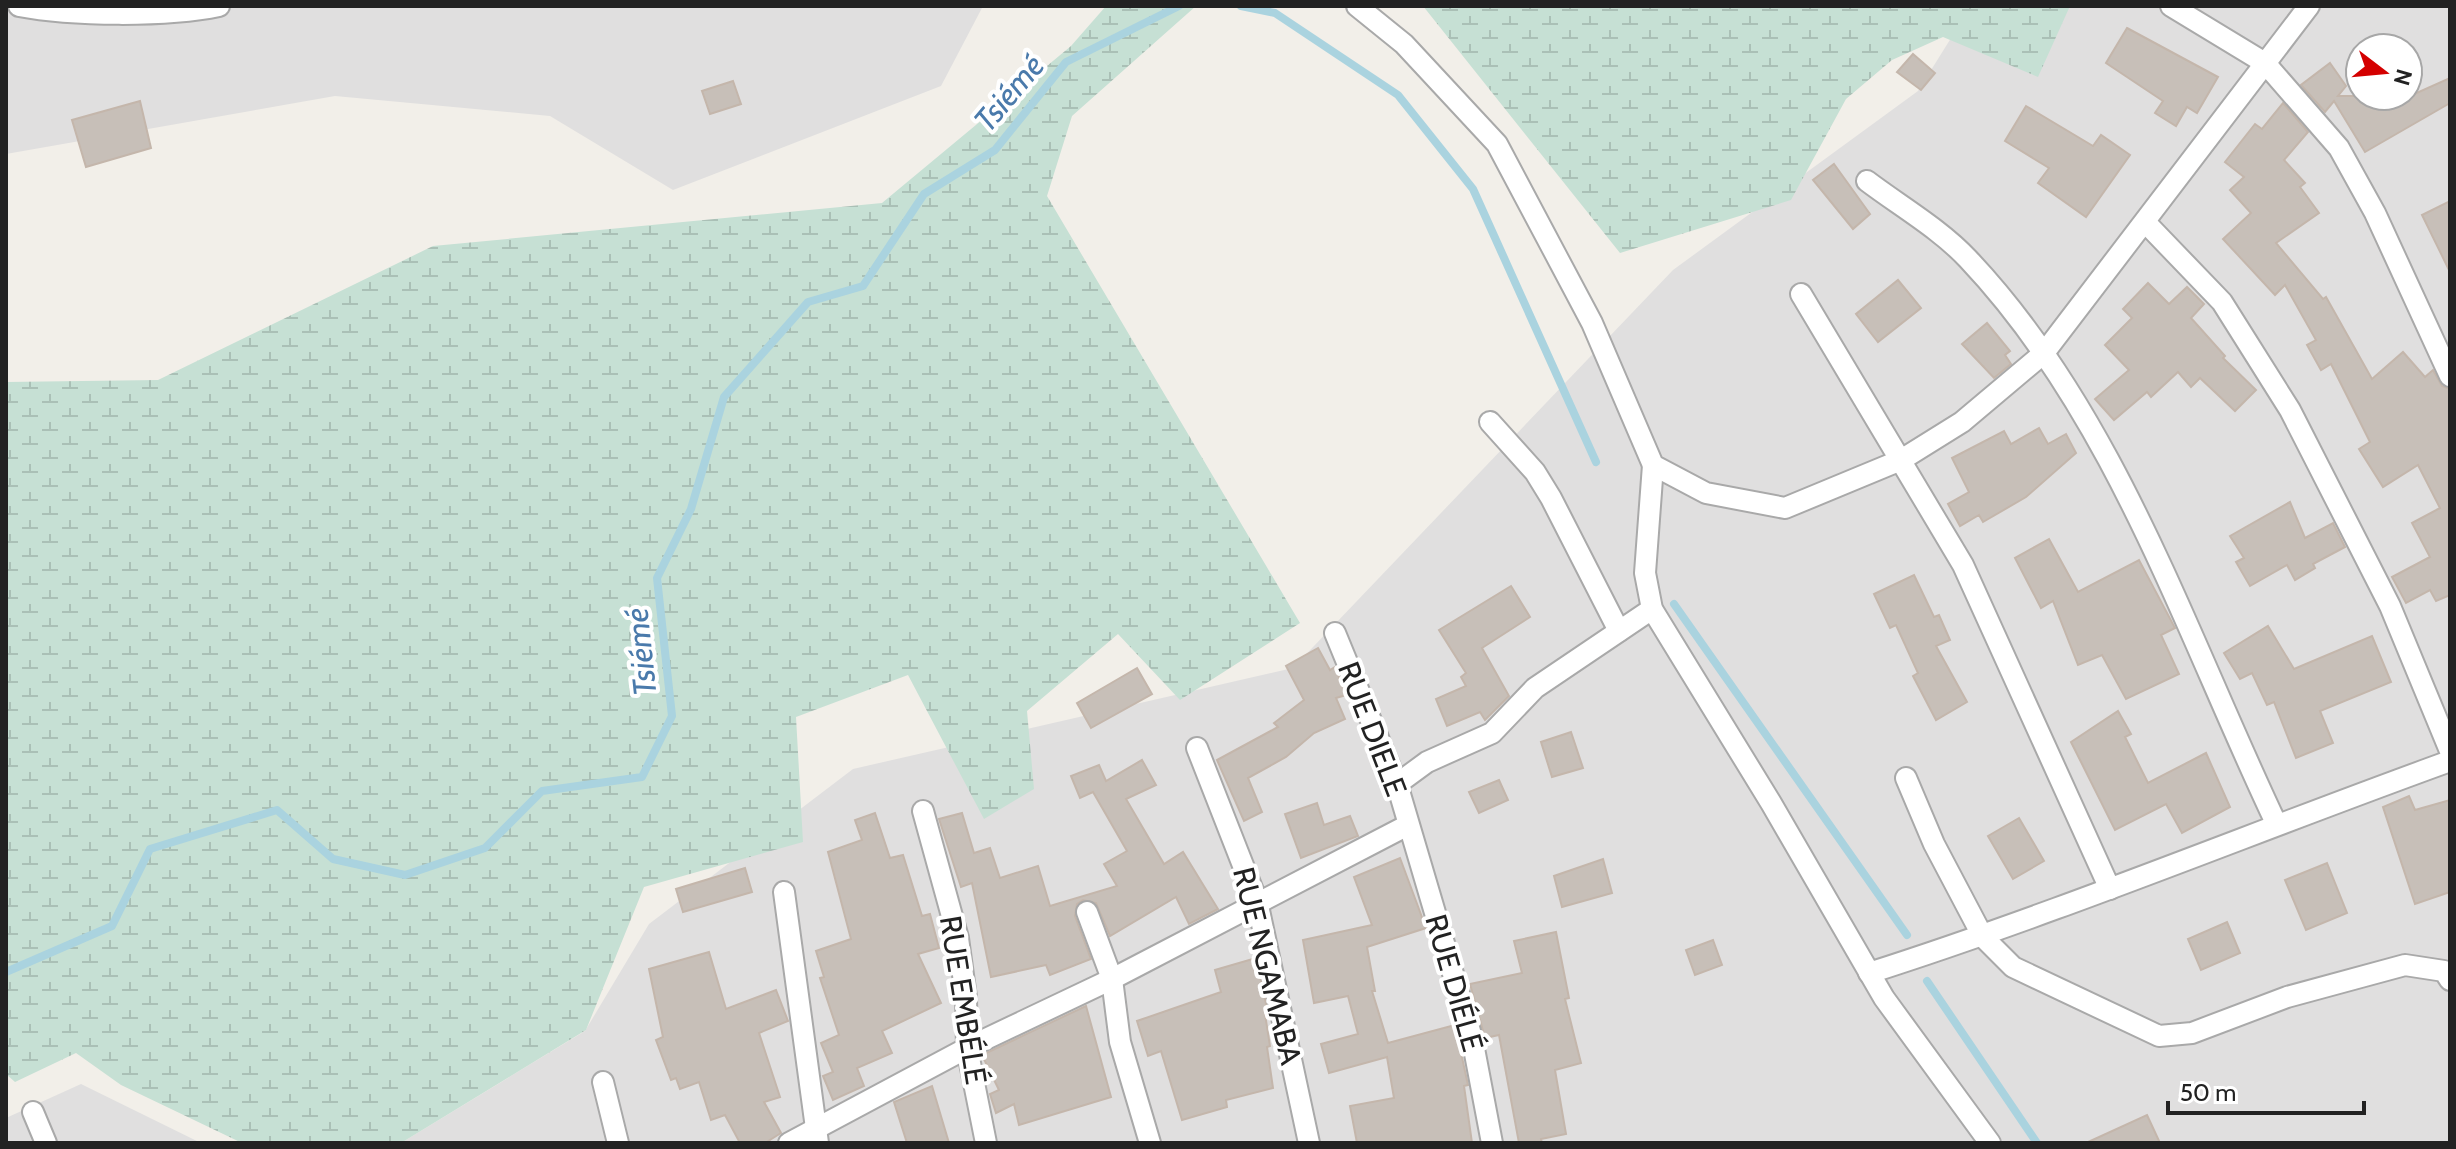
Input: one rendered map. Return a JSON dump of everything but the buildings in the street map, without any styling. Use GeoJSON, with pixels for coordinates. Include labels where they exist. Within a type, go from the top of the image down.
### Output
{"type":"FeatureCollection","features":[{"type":"Feature","properties":{"kind":"street"},"geometry":{"type":"LineString","coordinates":[[19,6],[81,12],[219,6]]}},
{"type":"Feature","properties":{"kind":"street"},"geometry":{"type":"LineString","coordinates":[[1357,6],[1404,44],[1497,144],[1592,323],[1653,465],[1645,573],[1652,609],[1771,803],[1869,973],[1990,1143]]}},
{"type":"Feature","properties":{"kind":"street"},"geometry":{"type":"LineString","coordinates":[[2171,6],[2265,63],[2316,117],[2357,177],[2450,376]]}},
{"type":"Feature","properties":{"kind":"street"},"geometry":{"type":"LineString","coordinates":[[1653,465],[1706,493],[1785,508],[1901,460],[1962,422],[2044,353],[2309,6]]}},
{"type":"Feature","properties":{"kind":"street"},"geometry":{"type":"LineString","coordinates":[[1867,181],[1967,258],[2044,353],[2120,479],[2276,823]]}},
{"type":"Feature","properties":{"kind":"street"},"geometry":{"type":"LineString","coordinates":[[2146,223],[2222,302],[2290,410],[2390,606],[2450,751]]}},
{"type":"Feature","properties":{"kind":"street"},"geometry":{"type":"LineString","coordinates":[[1801,294],[1963,565],[2110,889]]}},
{"type":"Feature","properties":{"kind":"street"},"geometry":{"type":"LineString","coordinates":[[1490,422],[1535,472],[1619,631]]}},
{"type":"Feature","properties":{"kind":"street"},"geometry":{"type":"LineString","coordinates":[[1397,784],[1427,762],[1492,733],[1535,688],[1652,609]]}},
{"type":"Feature","properties":{"kind":"street","name":"RUE DIELE"},"geometry":{"type":"LineString","coordinates":[[1335,633],[1397,784],[1408,825]]}},
{"type":"Feature","properties":{"kind":"street","name":"RUE NGAMABA"},"geometry":{"type":"LineString","coordinates":[[1197,748],[1257,901],[1309,1143]]}},
{"type":"Feature","properties":{"kind":"street"},"geometry":{"type":"LineString","coordinates":[[1869,973],[1983,937],[2276,823],[2450,761]]}},
{"type":"Feature","properties":{"kind":"street"},"geometry":{"type":"LineString","coordinates":[[1906,778],[1934,844],[1983,937],[2013,967],[2159,1036],[2192,1033],[2287,997],[2405,965],[2444,971],[2450,980]]}},
{"type":"Feature","properties":{"kind":"street","name":"RUE EMBÉLÉ"},"geometry":{"type":"LineString","coordinates":[[923,811],[958,938],[966,997],[967,1048],[986,1143]]}},
{"type":"Feature","properties":{"kind":"street"},"geometry":{"type":"LineString","coordinates":[[789,1143],[817,1135],[967,1048],[1112,979],[1408,825]]}},
{"type":"Feature","properties":{"kind":"street","name":"RUE DIÉLÉ"},"geometry":{"type":"LineString","coordinates":[[1408,825],[1472,1038],[1492,1143]]}},
{"type":"Feature","properties":{"kind":"street"},"geometry":{"type":"LineString","coordinates":[[784,892],[817,1135]]}},
{"type":"Feature","properties":{"kind":"street"},"geometry":{"type":"LineString","coordinates":[[1087,912],[1112,979],[1120,1042],[1150,1143]]}},
{"type":"Feature","properties":{"kind":"street"},"geometry":{"type":"LineString","coordinates":[[603,1082],[618,1143]]}},
{"type":"Feature","properties":{"kind":"street"},"geometry":{"type":"LineString","coordinates":[[33,1112],[46,1143]]}},
{"type":"Feature","properties":{"kind":"shaded area"},"geometry":{"type":"Polygon","coordinates":[[[6,6],[983,6],[941,86],[673,190],[550,116],[335,96],[6,154],[6,6]]]}},
{"type":"Feature","properties":{"kind":"shaded area"},"geometry":{"type":"Polygon","coordinates":[[[1971,6],[2450,6],[2450,1143],[401,1143],[585,1031],[649,924],[853,769],[1293,668],[1673,270],[1918,91],[1971,6]]]}},
{"type":"Feature","properties":{"kind":"shaded area"},"geometry":{"type":"Polygon","coordinates":[[[81,1084],[201,1143],[6,1143],[6,1118],[81,1084]]]}},
{"type":"Feature","properties":{"kind":"green space"},"geometry":{"type":"Polygon","coordinates":[[[1106,6],[1196,6],[1072,116],[1047,196],[1300,623],[1180,700],[1118,634],[1027,711],[1034,789],[984,819],[908,675],[796,717],[803,842],[644,887],[586,1030],[401,1143],[242,1143],[121,1085],[76,1053],[15,1082],[6,1074],[6,382],[158,380],[433,246],[882,203],[1071,46],[1106,6]]]}},
{"type":"Feature","properties":{"kind":"green space"},"geometry":{"type":"Polygon","coordinates":[[[1423,6],[2070,6],[2038,77],[1943,37],[1892,60],[1846,99],[1791,200],[1620,253],[1423,6]]]}},
{"type":"Feature","properties":{"kind":"waterway","name":"Tsiémé"},"geometry":{"type":"LineString","coordinates":[[6,972],[112,926],[150,849],[277,810],[333,859],[405,875],[485,848],[542,791],[642,777],[672,716],[657,578],[691,509],[724,397],[808,302],[863,286],[924,194],[995,150],[1066,62],[1179,6]]}},
{"type":"Feature","properties":{"kind":"waterway"},"geometry":{"type":"LineString","coordinates":[[1241,6],[1275,13],[1398,95],[1473,189],[1596,462]]}},
{"type":"Feature","properties":{"kind":"waterway"},"geometry":{"type":"LineString","coordinates":[[1674,604],[1907,935]]}},
{"type":"Feature","properties":{"kind":"waterway"},"geometry":{"type":"LineString","coordinates":[[1927,981],[2037,1143]]}}]}
